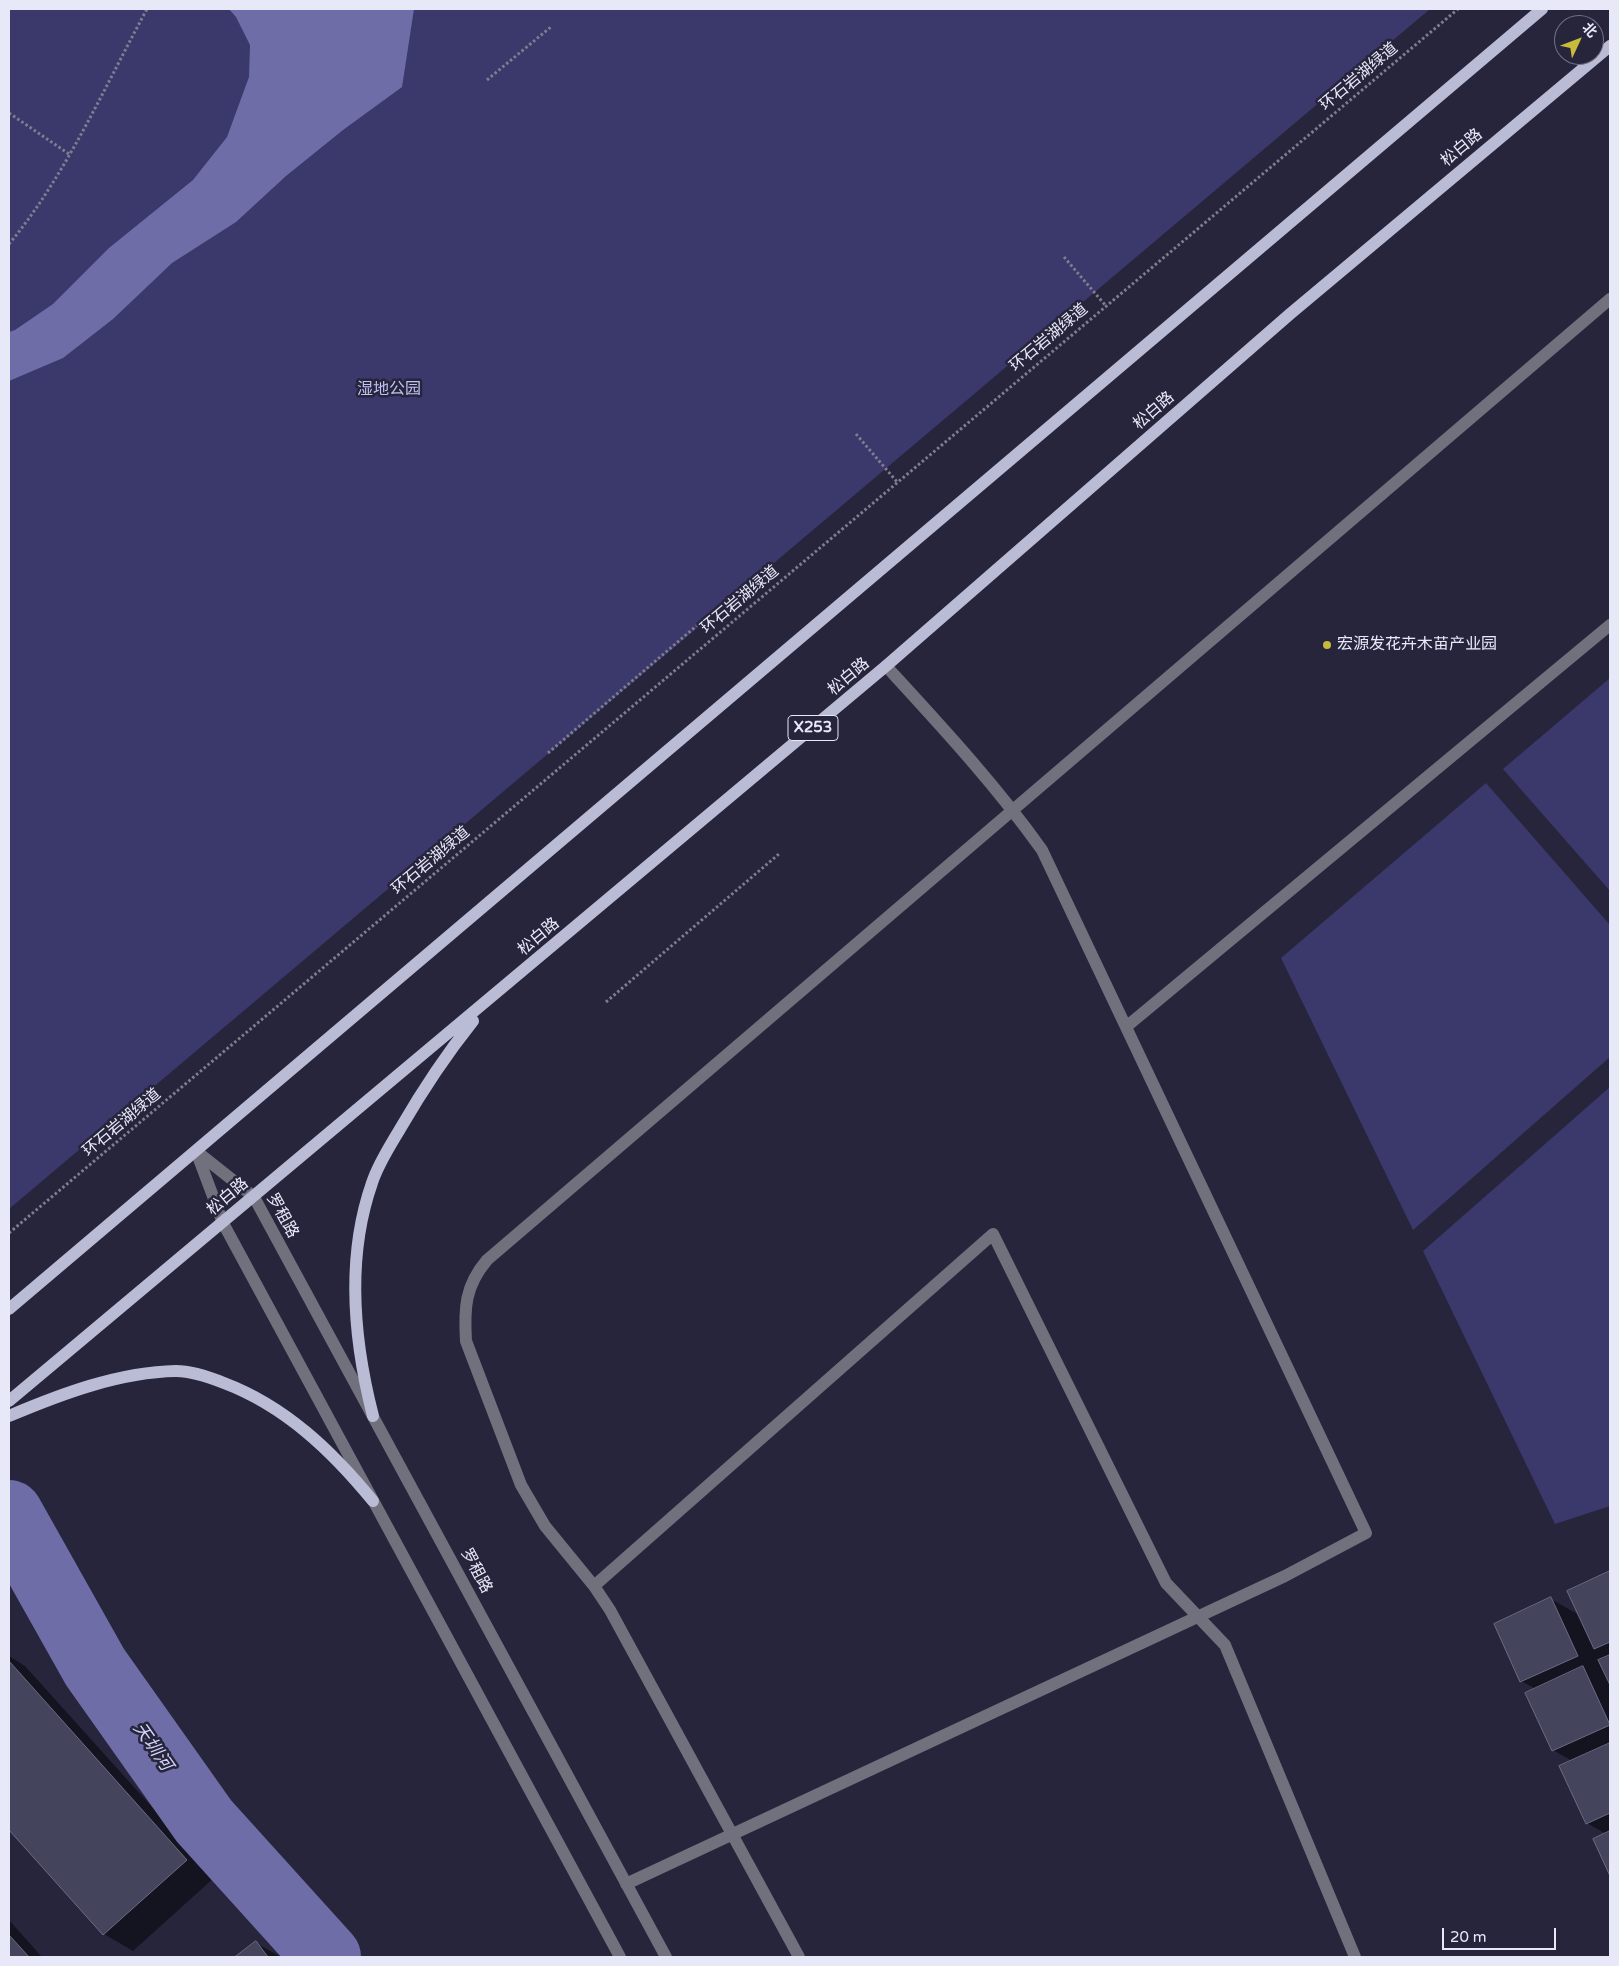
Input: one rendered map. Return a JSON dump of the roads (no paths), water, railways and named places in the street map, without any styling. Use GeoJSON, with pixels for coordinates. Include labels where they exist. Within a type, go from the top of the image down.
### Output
{"type":"FeatureCollection","features":[{"type":"Feature","properties":{"kind":"main road"},"geometry":{"type":"LineString","coordinates":[[9,1309],[1542,9]]}},
{"type":"Feature","properties":{"kind":"main road","name":"松白路"},"geometry":{"type":"LineString","coordinates":[[9,1401],[886,666],[1290,314],[1610,46]]}},
{"type":"Feature","properties":{"kind":"main road"},"geometry":{"type":"LineString","coordinates":[[373,1416],[362,1373],[358,1339],[358,1265],[361,1221],[372,1182],[423,1089],[490,999]]}},
{"type":"Feature","properties":{"kind":"main road"},"geometry":{"type":"LineString","coordinates":[[9,1416],[74,1392],[122,1378],[178,1371],[210,1378],[248,1392],[284,1413],[345,1467],[373,1501]]}},
{"type":"Feature","properties":{"kind":"street"},"geometry":{"type":"LineString","coordinates":[[799,1957],[610,1610],[594,1586],[544,1526],[520,1485],[466,1341],[464,1318],[467,1294],[474,1275],[494,1254],[1610,299]]}},
{"type":"Feature","properties":{"kind":"street"},"geometry":{"type":"LineString","coordinates":[[1126,1027],[1610,625]]}},
{"type":"Feature","properties":{"kind":"street"},"geometry":{"type":"LineString","coordinates":[[626,1884],[1286,1576],[1366,1533],[1042,850],[1013,810],[968,756],[886,666]]}},
{"type":"Feature","properties":{"kind":"street","name":"罗租路"},"geometry":{"type":"LineString","coordinates":[[196,1151],[254,1197],[666,1957]]}},
{"type":"Feature","properties":{"kind":"street"},"geometry":{"type":"LineString","coordinates":[[196,1151],[223,1223],[620,1957]]}},
{"type":"Feature","properties":{"kind":"street"},"geometry":{"type":"LineString","coordinates":[[594,1586],[993,1234],[1166,1583],[1225,1645],[1355,1957]]}},
{"type":"Feature","properties":{"kind":"waterway","name":"天圳河"},"geometry":{"type":"LineString","coordinates":[[9,1514],[95,1667],[204,1821],[327,1957]]}},
{"type":"Feature","properties":{"kind":"place","name":"宏源发花卉木苗产业园"},"geometry":{"type":"Point","coordinates":[1327,645]}},
{"type":"Feature","properties":{"kind":"park label","name":"湿地公园"},"geometry":{"type":"Point","coordinates":[389,390]}}]}
